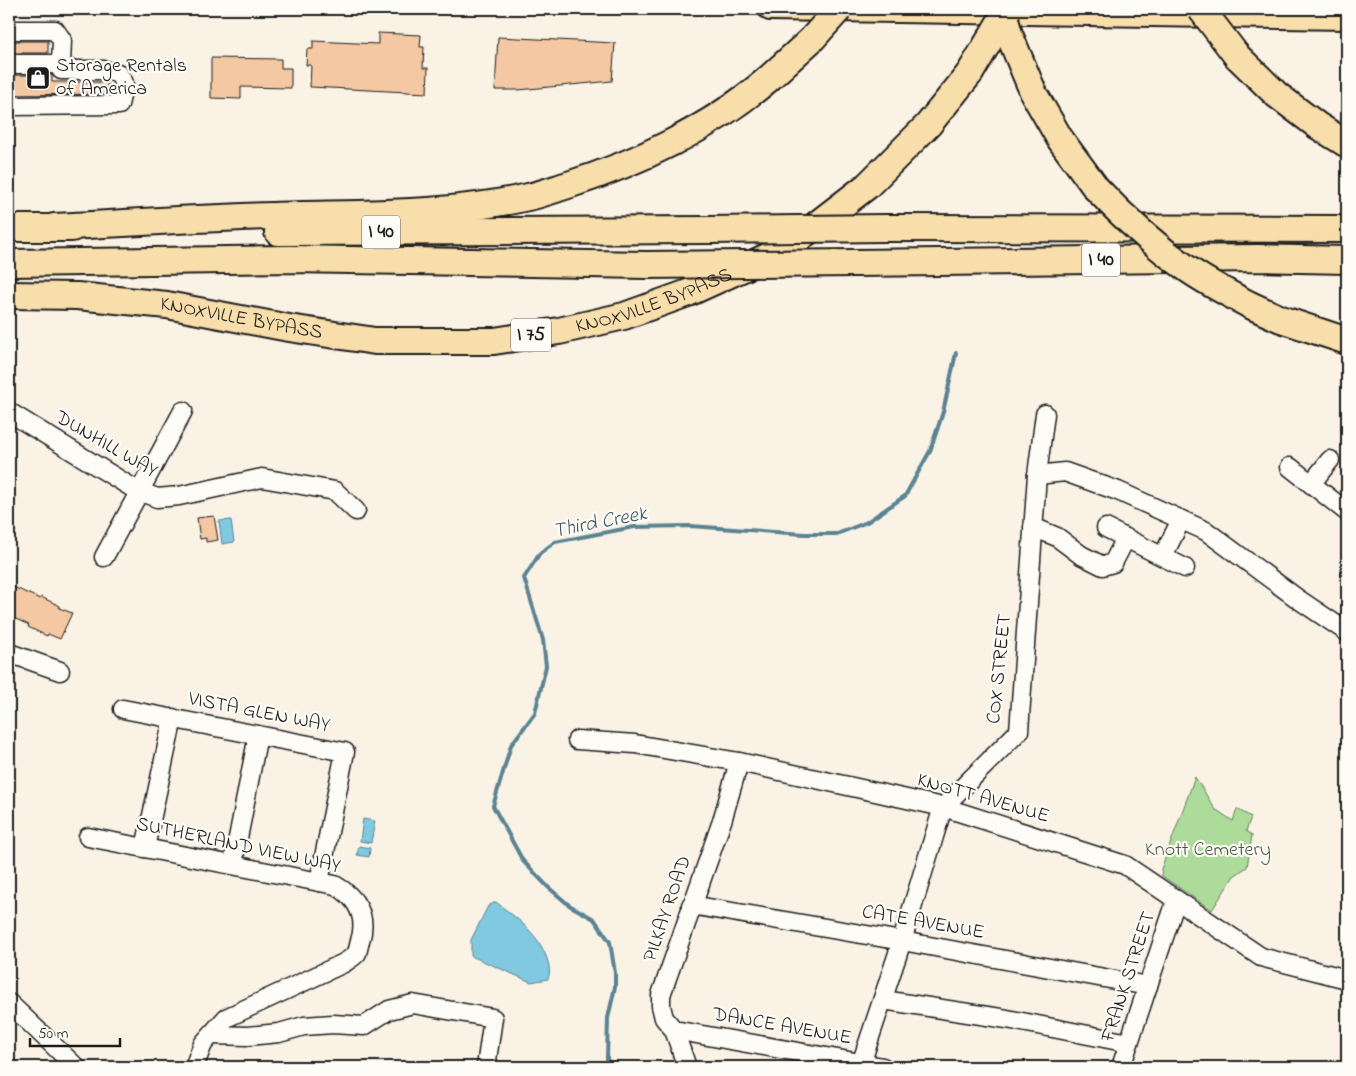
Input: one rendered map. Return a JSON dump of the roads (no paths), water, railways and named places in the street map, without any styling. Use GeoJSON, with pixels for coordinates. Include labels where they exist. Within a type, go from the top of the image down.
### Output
{"type":"FeatureCollection","features":[{"type":"Feature","properties":{"kind":"highway"},"geometry":{"type":"LineString","coordinates":[[54,227],[206,218],[420,211],[481,205],[529,197],[606,172],[655,152],[706,123],[751,94],[812,39],[839,9]]}},
{"type":"Feature","properties":{"kind":"highway"},"geometry":{"type":"LineString","coordinates":[[1002,9],[1009,34],[1034,94],[1060,138],[1096,188],[1123,215],[1160,248],[1190,271],[1250,305],[1281,319],[1347,341]]}},
{"type":"Feature","properties":{"kind":"highway","name":"KNOXVILLE BYPASS"},"geometry":{"type":"LineString","coordinates":[[9,295],[77,296],[167,306],[375,341],[494,341],[624,316],[688,293],[785,249],[867,186],[928,125],[970,73],[1008,9]]}},
{"type":"Feature","properties":{"kind":"highway"},"geometry":{"type":"LineString","coordinates":[[1201,9],[1238,56],[1277,95],[1318,126],[1347,144]]}},
{"type":"Feature","properties":{"kind":"highway","name":"I 40"},"geometry":{"type":"LineString","coordinates":[[9,228],[54,227],[314,233],[885,228],[1347,229]]}},
{"type":"Feature","properties":{"kind":"highway","name":"I 40"},"geometry":{"type":"LineString","coordinates":[[9,262],[290,259],[646,265],[1258,258],[1347,260]]}},
{"type":"Feature","properties":{"kind":"main road"},"geometry":{"type":"LineString","coordinates":[[770,9],[1314,13],[1347,18]]}},
{"type":"Feature","properties":{"kind":"street"},"geometry":{"type":"LineString","coordinates":[[9,30],[55,30],[62,40],[62,70],[104,70],[118,73],[124,83],[119,105],[9,106]]}},
{"type":"Feature","properties":{"kind":"street"},"geometry":{"type":"LineString","coordinates":[[9,64],[61,64]]}},
{"type":"Feature","properties":{"kind":"street"},"geometry":{"type":"LineString","coordinates":[[104,557],[183,411]]}},
{"type":"Feature","properties":{"kind":"street","name":"DUNHILL WAY"},"geometry":{"type":"LineString","coordinates":[[9,412],[139,492],[157,498],[179,496],[262,478],[334,491],[356,511]]}},
{"type":"Feature","properties":{"kind":"street","name":"COX STREET"},"geometry":{"type":"LineString","coordinates":[[861,1065],[902,941],[943,807],[1019,731],[1037,475],[1045,414]]}},
{"type":"Feature","properties":{"kind":"street"},"geometry":{"type":"LineString","coordinates":[[1311,484],[1330,460]]}},
{"type":"Feature","properties":{"kind":"street"},"geometry":{"type":"LineString","coordinates":[[1290,468],[1347,512]]}},
{"type":"Feature","properties":{"kind":"street"},"geometry":{"type":"LineString","coordinates":[[1037,475],[1064,472],[1118,491],[1206,532],[1347,632]]}},
{"type":"Feature","properties":{"kind":"street"},"geometry":{"type":"LineString","coordinates":[[1163,556],[1181,520]]}},
{"type":"Feature","properties":{"kind":"street"},"geometry":{"type":"LineString","coordinates":[[1034,527],[1057,537],[1081,555],[1103,566],[1113,563],[1126,538]]}},
{"type":"Feature","properties":{"kind":"street"},"geometry":{"type":"LineString","coordinates":[[1106,528],[1185,568]]}},
{"type":"Feature","properties":{"kind":"street"},"geometry":{"type":"LineString","coordinates":[[9,653],[60,671]]}},
{"type":"Feature","properties":{"kind":"street","name":"VISTA GLEN WAY"},"geometry":{"type":"LineString","coordinates":[[123,710],[345,752],[319,882]]}},
{"type":"Feature","properties":{"kind":"street"},"geometry":{"type":"LineString","coordinates":[[146,848],[173,718]]}},
{"type":"Feature","properties":{"kind":"street"},"geometry":{"type":"LineString","coordinates":[[233,864],[258,735]]}},
{"type":"Feature","properties":{"kind":"street","name":"KNOTT AVENUE"},"geometry":{"type":"LineString","coordinates":[[577,740],[635,744],[739,762],[943,807],[1125,865],[1261,957],[1347,979]]}},
{"type":"Feature","properties":{"kind":"street","name":"PILKAY ROAD"},"geometry":{"type":"LineString","coordinates":[[686,1067],[674,1030],[664,1018],[661,994],[722,821],[739,762]]}},
{"type":"Feature","properties":{"kind":"street","name":"SUTHERLAND VIEW WAY"},"geometry":{"type":"LineString","coordinates":[[88,838],[233,864],[335,885],[347,892],[356,902],[362,917],[362,935],[356,953],[344,963],[226,1018],[203,1044],[196,1062],[197,1067]]}},
{"type":"Feature","properties":{"kind":"street","name":"FRANK STREET"},"geometry":{"type":"LineString","coordinates":[[1122,1067],[1176,901]]}},
{"type":"Feature","properties":{"kind":"street","name":"CATE AVENUE"},"geometry":{"type":"LineString","coordinates":[[691,905],[1148,986]]}},
{"type":"Feature","properties":{"kind":"street"},"geometry":{"type":"LineString","coordinates":[[883,1000],[1007,1019],[1129,1043]]}},
{"type":"Feature","properties":{"kind":"street"},"geometry":{"type":"LineString","coordinates":[[9,1003],[76,1067]]}},
{"type":"Feature","properties":{"kind":"street"},"geometry":{"type":"LineString","coordinates":[[211,1036],[248,1036],[279,1033],[304,1026],[333,1024],[364,1026],[389,1010],[413,1004],[493,1018],[486,1067]]}},
{"type":"Feature","properties":{"kind":"street","name":"DANCE AVENUE"},"geometry":{"type":"LineString","coordinates":[[674,1030],[861,1065],[883,1067]]}},
{"type":"Feature","properties":{"kind":"water"},"geometry":{"type":"Polygon","coordinates":[[[231,520],[234,542],[222,544],[219,521],[231,520]]]}},
{"type":"Feature","properties":{"kind":"water"},"geometry":{"type":"Polygon","coordinates":[[[363,819],[375,821],[371,843],[360,841],[363,819]]]}},
{"type":"Feature","properties":{"kind":"water"},"geometry":{"type":"Polygon","coordinates":[[[359,846],[370,848],[369,857],[357,855],[359,846]]]}},
{"type":"Feature","properties":{"kind":"water"},"geometry":{"type":"Polygon","coordinates":[[[496,902],[525,926],[542,947],[548,962],[548,979],[531,982],[471,956],[471,940],[488,906],[496,902]]]}},
{"type":"Feature","properties":{"kind":"waterway","name":"Third Creek"},"geometry":{"type":"LineString","coordinates":[[610,1067],[607,1059],[608,1018],[615,987],[615,973],[610,942],[594,919],[569,905],[548,887],[523,861],[493,806],[511,745],[535,713],[546,666],[543,640],[524,578],[540,553],[555,542],[634,527],[690,526],[804,534],[837,534],[867,522],[905,496],[930,451],[943,412],[956,353]]}},
{"type":"Feature","properties":{"kind":"place","name":"Storage Rentals of America"},"geometry":{"type":"Point","coordinates":[38,78]}},
{"type":"Feature","properties":{"kind":"park label","name":"Knott Cemetery"},"geometry":{"type":"Point","coordinates":[1208,850]}}]}
